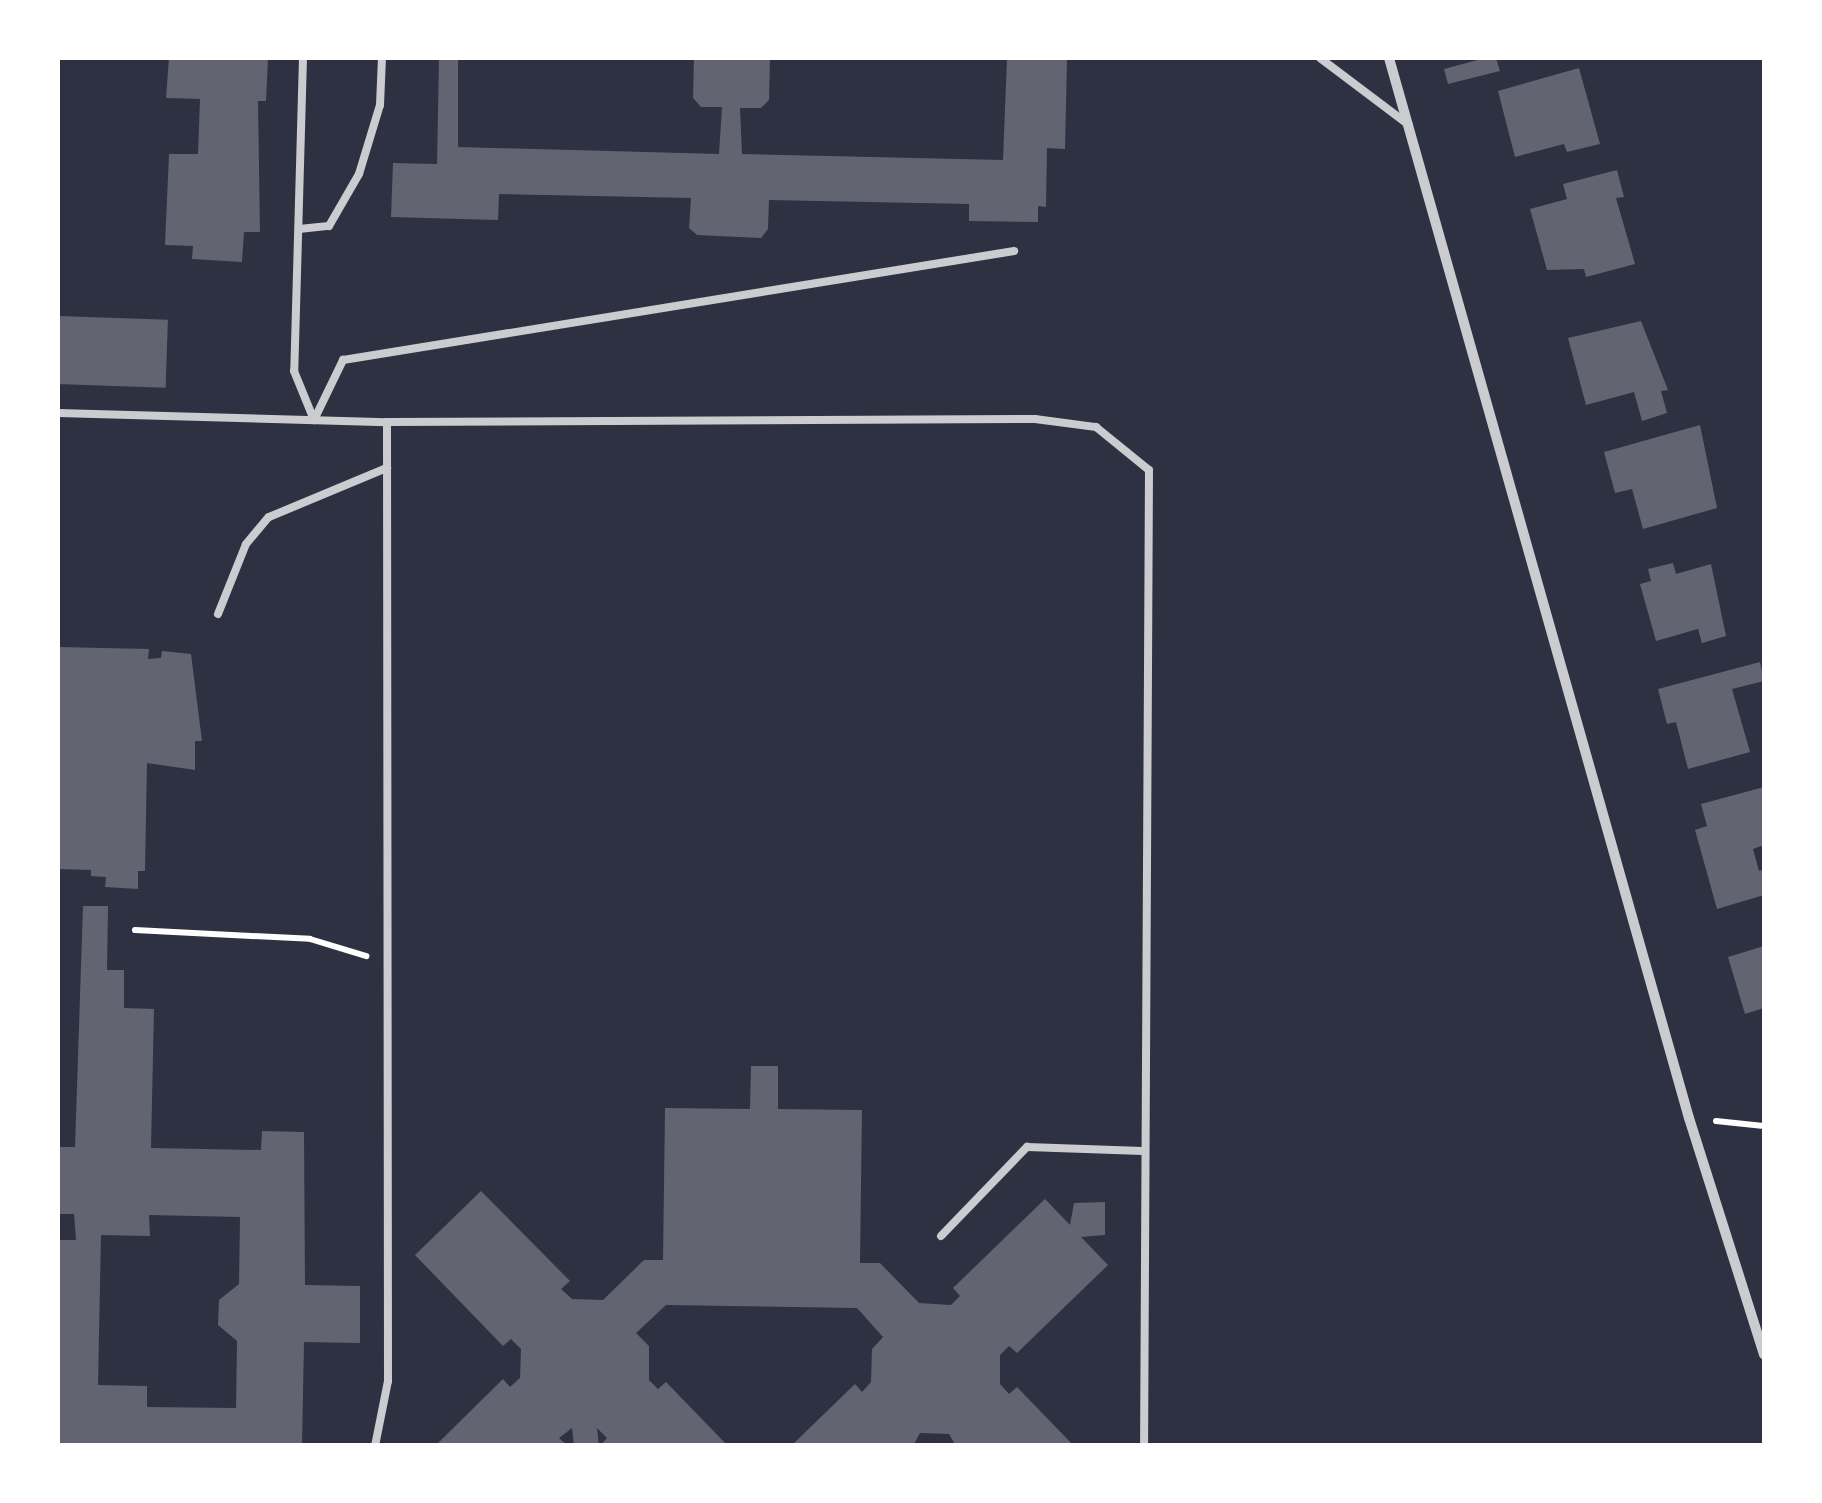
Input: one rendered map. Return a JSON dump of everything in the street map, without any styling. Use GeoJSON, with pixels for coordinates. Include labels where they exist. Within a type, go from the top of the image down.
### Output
{"type":"FeatureCollection","features":[{"type":"Feature","properties":{"kind":"street"},"geometry":{"type":"LineString","coordinates":[[1389,58],[1689,1118],[1764,1354]]}},
{"type":"Feature","properties":{"kind":"lane"},"geometry":{"type":"LineString","coordinates":[[304,58],[294,371],[314,420]]}},
{"type":"Feature","properties":{"kind":"lane"},"geometry":{"type":"LineString","coordinates":[[300,229],[330,226],[359,174],[380,105],[382,58]]}},
{"type":"Feature","properties":{"kind":"lane"},"geometry":{"type":"LineString","coordinates":[[1320,58],[1408,125]]}},
{"type":"Feature","properties":{"kind":"lane"},"geometry":{"type":"LineString","coordinates":[[314,420],[342,360],[1014,251]]}},
{"type":"Feature","properties":{"kind":"lane"},"geometry":{"type":"LineString","coordinates":[[58,413],[387,422],[1035,420],[1096,427],[1149,470],[1144,1446]]}},
{"type":"Feature","properties":{"kind":"lane"},"geometry":{"type":"LineString","coordinates":[[375,1446],[388,1381],[387,422]]}},
{"type":"Feature","properties":{"kind":"lane"},"geometry":{"type":"LineString","coordinates":[[218,614],[246,544],[269,517],[387,468]]}},
{"type":"Feature","properties":{"kind":"lane"},"geometry":{"type":"LineString","coordinates":[[941,1236],[1027,1147],[1143,1151]]}},
{"type":"Feature","properties":{"kind":"path"},"geometry":{"type":"LineString","coordinates":[[136,930],[310,939],[386,964]]}},
{"type":"Feature","properties":{"kind":"path"},"geometry":{"type":"LineString","coordinates":[[1689,1118],[1764,1126]]}},
{"type":"Feature","properties":{"kind":"building"},"geometry":{"type":"Polygon","coordinates":[[[169,58],[268,58],[266,101],[258,101],[260,232],[244,232],[242,262],[192,259],[193,246],[165,245],[169,154],[198,154],[200,99],[166,98],[169,58]]]}},
{"type":"Feature","properties":{"kind":"building"},"geometry":{"type":"Polygon","coordinates":[[[439,58],[458,58],[458,147],[719,154],[722,107],[701,107],[693,98],[694,58],[770,58],[769,100],[761,108],[740,108],[742,154],[1003,160],[1007,58],[1067,58],[1065,149],[1047,148],[1046,207],[1038,206],[1038,222],[969,221],[969,204],[769,200],[768,229],[761,238],[697,235],[689,228],[691,198],[499,194],[498,220],[391,217],[393,163],[437,164],[439,58]]]}},
{"type":"Feature","properties":{"kind":"building"},"geometry":{"type":"Polygon","coordinates":[[[1496,58],[1500,71],[1448,84],[1444,69],[1496,58]]]}},
{"type":"Feature","properties":{"kind":"building"},"geometry":{"type":"Polygon","coordinates":[[[1579,68],[1600,144],[1567,152],[1564,144],[1515,157],[1498,91],[1579,68]]]}},
{"type":"Feature","properties":{"kind":"building"},"geometry":{"type":"Polygon","coordinates":[[[1617,170],[1624,197],[1616,198],[1635,264],[1586,277],[1584,269],[1547,270],[1530,209],[1567,199],[1563,184],[1617,170]]]}},
{"type":"Feature","properties":{"kind":"building"},"geometry":{"type":"Polygon","coordinates":[[[58,316],[168,320],[166,388],[58,384],[58,316]]]}},
{"type":"Feature","properties":{"kind":"building"},"geometry":{"type":"Polygon","coordinates":[[[1641,321],[1668,390],[1661,391],[1667,413],[1642,421],[1634,392],[1586,405],[1568,338],[1641,321]]]}},
{"type":"Feature","properties":{"kind":"building"},"geometry":{"type":"Polygon","coordinates":[[[1700,425],[1717,508],[1643,529],[1632,489],[1615,493],[1604,452],[1700,425]]]}},
{"type":"Feature","properties":{"kind":"building"},"geometry":{"type":"Polygon","coordinates":[[[1673,563],[1676,574],[1711,564],[1726,636],[1702,643],[1698,629],[1656,641],[1640,584],[1651,581],[1648,569],[1673,563]]]}},
{"type":"Feature","properties":{"kind":"building"},"geometry":{"type":"Polygon","coordinates":[[[58,647],[149,649],[148,659],[161,658],[162,651],[191,654],[202,741],[195,741],[195,770],[147,763],[145,871],[138,871],[138,889],[105,887],[106,877],[91,876],[91,870],[58,869],[58,647]]]}},
{"type":"Feature","properties":{"kind":"building"},"geometry":{"type":"Polygon","coordinates":[[[1760,662],[1764,681],[1732,689],[1750,752],[1688,769],[1676,722],[1667,724],[1658,689],[1760,662]]]}},
{"type":"Feature","properties":{"kind":"building"},"geometry":{"type":"Polygon","coordinates":[[[1764,787],[1764,845],[1753,849],[1759,871],[1764,869],[1764,895],[1717,909],[1695,830],[1707,826],[1701,804],[1764,787]]]}},
{"type":"Feature","properties":{"kind":"building"},"geometry":{"type":"Polygon","coordinates":[[[83,906],[108,906],[107,970],[124,970],[124,1008],[154,1009],[151,1148],[261,1150],[262,1131],[304,1132],[305,1285],[360,1286],[360,1343],[304,1342],[302,1446],[58,1446],[58,1240],[76,1240],[74,1214],[58,1214],[58,1147],[75,1147],[83,906]],[[149,1215],[150,1236],[101,1235],[98,1385],[147,1386],[147,1407],[236,1408],[237,1341],[218,1325],[219,1300],[239,1284],[240,1217],[149,1215]]]}},
{"type":"Feature","properties":{"kind":"building"},"geometry":{"type":"Polygon","coordinates":[[[1764,946],[1764,1008],[1745,1014],[1728,957],[1764,946]]]}},
{"type":"Feature","properties":{"kind":"building"},"geometry":{"type":"Polygon","coordinates":[[[751,1066],[778,1066],[778,1109],[862,1110],[860,1263],[880,1263],[919,1303],[951,1305],[960,1296],[953,1288],[1045,1199],[1070,1225],[1074,1203],[1105,1202],[1105,1235],[1081,1237],[1108,1265],[1017,1353],[1009,1346],[1000,1355],[1000,1384],[1009,1394],[1017,1387],[1074,1446],[956,1446],[949,1434],[920,1433],[913,1446],[791,1446],[855,1384],[862,1392],[871,1382],[872,1349],[883,1337],[857,1308],[666,1305],[636,1333],[649,1346],[649,1380],[658,1389],[666,1382],[728,1446],[600,1446],[607,1438],[597,1428],[599,1446],[574,1446],[572,1428],[559,1438],[568,1446],[435,1446],[503,1379],[510,1387],[520,1378],[521,1349],[511,1339],[503,1346],[415,1255],[481,1191],[570,1281],[561,1289],[572,1299],[603,1300],[644,1260],[663,1260],[665,1108],[750,1109],[751,1066]]]}}]}
